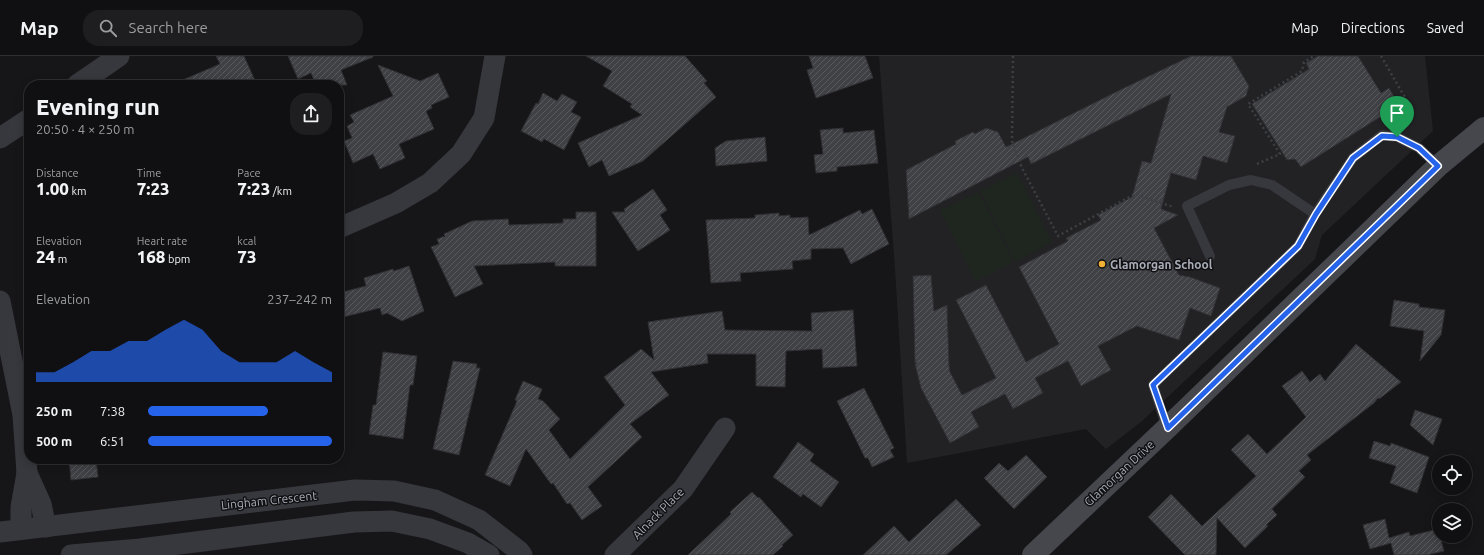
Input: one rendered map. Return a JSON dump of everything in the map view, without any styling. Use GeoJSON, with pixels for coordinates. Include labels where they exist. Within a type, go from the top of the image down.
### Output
{"type":"FeatureCollection","features":[{"type":"Feature","properties":{"kind":"street"},"geometry":{"type":"LineString","coordinates":[[85,80],[120,56]]}},
{"type":"Feature","properties":{"kind":"street"},"geometry":{"type":"LineString","coordinates":[[344,226],[396,203],[430,183],[461,154],[484,118],[495,56]]}},
{"type":"Feature","properties":{"kind":"street"},"geometry":{"type":"LineString","coordinates":[[0,138],[24,121]]}},
{"type":"Feature","properties":{"kind":"street","name":"Glamorgan Drive"},"geometry":{"type":"LineString","coordinates":[[1033,555],[1168,428],[1438,166],[1484,128]]}},
{"type":"Feature","properties":{"kind":"street"},"geometry":{"type":"LineString","coordinates":[[0,300],[22,415],[24,438]]}},
{"type":"Feature","properties":{"kind":"street","name":"Alnack Place"},"geometry":{"type":"LineString","coordinates":[[615,555],[683,489],[725,428]]}},
{"type":"Feature","properties":{"kind":"street"},"geometry":{"type":"LineString","coordinates":[[21,529],[21,507],[27,473],[26,464]]}},
{"type":"Feature","properties":{"kind":"street"},"geometry":{"type":"LineString","coordinates":[[27,473],[41,504],[46,527]]}},
{"type":"Feature","properties":{"kind":"street","name":"Lingham Crescent"},"geometry":{"type":"LineString","coordinates":[[0,532],[140,514],[355,490],[394,491],[435,500],[479,520],[519,550],[522,555]]}},
{"type":"Feature","properties":{"kind":"street"},"geometry":{"type":"LineString","coordinates":[[71,555],[140,549],[354,522],[392,521],[430,529],[468,544],[489,555]]}},
{"type":"Feature","properties":{"kind":"lane"},"geometry":{"type":"LineString","coordinates":[[1168,428],[1153,385],[1298,246],[1316,214],[1353,158],[1382,136],[1397,137],[1419,148],[1438,166]]}},
{"type":"Feature","properties":{"kind":"lane"},"geometry":{"type":"LineString","coordinates":[[1210,256],[1187,206],[1229,185],[1251,180],[1272,185],[1316,214]]}},
{"type":"Feature","properties":{"kind":"path"},"geometry":{"type":"LineString","coordinates":[[1013,56],[1012,141],[1022,168],[1058,236],[1136,194],[1170,206],[1177,202]]}},
{"type":"Feature","properties":{"kind":"path"},"geometry":{"type":"LineString","coordinates":[[1252,166],[1280,154],[1248,104],[1302,71],[1304,62],[1314,56]]}},
{"type":"Feature","properties":{"kind":"path"},"geometry":{"type":"LineString","coordinates":[[1381,56],[1407,101],[1402,124]]}},
{"type":"Feature","properties":{"kind":"shaded area","name":"Glamorgan School"},"geometry":{"type":"Polygon","coordinates":[[[879,56],[1425,56],[1433,131],[1322,235],[1315,259],[1141,422],[1106,449],[1086,429],[907,463],[895,269],[879,56]]]}},
{"type":"Feature","properties":{"kind":"shaded area"},"geometry":{"type":"Polygon","coordinates":[[[1017,173],[1052,243],[1015,262],[980,191],[1017,173]]]}},
{"type":"Feature","properties":{"kind":"shaded area"},"geometry":{"type":"Polygon","coordinates":[[[978,192],[1013,262],[975,281],[940,210],[978,192]]]}},
{"type":"Feature","properties":{"kind":"building"},"geometry":{"type":"Polygon","coordinates":[[[216,56],[244,56],[255,80],[183,80],[220,64],[216,56]]]}},
{"type":"Feature","properties":{"kind":"building"},"geometry":{"type":"Polygon","coordinates":[[[288,56],[373,56],[341,70],[347,85],[344,85],[344,80],[314,80],[311,73],[298,79],[288,56]]]}},
{"type":"Feature","properties":{"kind":"building"},"geometry":{"type":"Polygon","coordinates":[[[586,56],[685,56],[707,81],[704,83],[716,97],[643,161],[609,176],[602,160],[589,167],[578,143],[642,115],[630,107],[632,104],[603,86],[612,71],[586,56]]]}},
{"type":"Feature","properties":{"kind":"building"},"geometry":{"type":"Polygon","coordinates":[[[809,56],[865,56],[873,78],[816,98],[807,70],[813,68],[809,56]]]}},
{"type":"Feature","properties":{"kind":"building"},"geometry":{"type":"Polygon","coordinates":[[[1191,56],[1231,56],[1249,86],[1246,96],[1227,107],[1219,132],[1235,136],[1227,163],[1203,156],[1196,180],[1171,173],[1161,209],[1178,215],[1154,228],[1179,275],[1190,277],[1220,288],[1211,316],[1190,308],[1179,340],[1137,326],[1098,346],[1111,370],[1081,386],[1068,361],[1035,378],[1043,393],[1013,409],[1005,394],[971,412],[979,427],[950,443],[921,388],[915,364],[917,363],[915,363],[913,276],[931,275],[934,311],[947,305],[950,372],[962,395],[996,378],[956,300],[986,285],[1026,362],[1059,344],[1019,267],[1068,241],[1066,238],[1101,220],[1098,215],[1132,197],[1142,161],[1151,163],[1171,94],[1031,164],[1028,157],[909,219],[906,170],[956,144],[955,141],[973,132],[975,134],[986,128],[998,132],[1006,147],[1191,56]]]}},
{"type":"Feature","properties":{"kind":"building"},"geometry":{"type":"Polygon","coordinates":[[[1318,56],[1358,56],[1381,93],[1389,88],[1399,105],[1301,167],[1295,159],[1287,160],[1252,104],[1309,69],[1306,63],[1318,56]]]}},
{"type":"Feature","properties":{"kind":"building"},"geometry":{"type":"Polygon","coordinates":[[[378,65],[420,81],[438,73],[449,97],[431,105],[432,108],[426,111],[434,129],[399,144],[405,158],[380,169],[373,154],[353,163],[344,141],[352,138],[347,126],[354,122],[350,115],[393,96],[378,65]]]}},
{"type":"Feature","properties":{"kind":"building"},"geometry":{"type":"Polygon","coordinates":[[[543,93],[557,101],[562,94],[577,102],[571,112],[581,117],[564,150],[544,139],[542,142],[521,131],[543,93]]]}},
{"type":"Feature","properties":{"kind":"building"},"geometry":{"type":"Polygon","coordinates":[[[843,128],[843,133],[874,130],[878,163],[837,167],[837,171],[816,173],[814,155],[823,154],[820,130],[843,128]]]}},
{"type":"Feature","properties":{"kind":"building"},"geometry":{"type":"Polygon","coordinates":[[[765,137],[767,161],[716,166],[715,148],[726,141],[765,137]]]}},
{"type":"Feature","properties":{"kind":"building"},"geometry":{"type":"Polygon","coordinates":[[[653,189],[667,210],[660,215],[670,230],[638,251],[612,212],[625,212],[624,209],[653,189]]]}},
{"type":"Feature","properties":{"kind":"building"},"geometry":{"type":"Polygon","coordinates":[[[872,209],[889,244],[851,264],[843,248],[811,249],[811,259],[792,261],[793,269],[740,273],[741,281],[711,283],[706,220],[755,218],[755,215],[779,213],[779,216],[790,215],[790,218],[808,217],[809,235],[860,210],[862,214],[872,209]]]}},
{"type":"Feature","properties":{"kind":"building"},"geometry":{"type":"Polygon","coordinates":[[[576,212],[596,212],[596,266],[555,266],[555,262],[474,266],[483,284],[455,297],[431,247],[439,244],[437,239],[445,236],[444,234],[472,221],[508,219],[509,225],[563,223],[563,219],[576,219],[576,212]]]}},
{"type":"Feature","properties":{"kind":"building"},"geometry":{"type":"Polygon","coordinates":[[[409,266],[424,311],[402,321],[387,313],[382,315],[380,308],[344,317],[344,292],[366,286],[364,278],[393,269],[394,271],[409,266]]]}},
{"type":"Feature","properties":{"kind":"building"},"geometry":{"type":"Polygon","coordinates":[[[1394,300],[1419,304],[1419,307],[1445,310],[1441,335],[1420,361],[1424,331],[1390,326],[1394,300]]]}},
{"type":"Feature","properties":{"kind":"building"},"geometry":{"type":"Polygon","coordinates":[[[853,310],[857,366],[823,368],[822,349],[786,351],[785,387],[756,386],[756,354],[707,354],[708,363],[651,372],[669,395],[630,424],[642,437],[588,487],[602,506],[582,520],[570,503],[567,504],[553,483],[551,484],[526,449],[510,486],[485,475],[517,401],[515,400],[523,381],[542,389],[538,399],[543,401],[560,419],[549,430],[570,459],[625,405],[604,377],[641,349],[654,360],[648,322],[722,311],[725,330],[812,331],[811,313],[853,310]]]}},
{"type":"Feature","properties":{"kind":"building"},"geometry":{"type":"Polygon","coordinates":[[[1356,344],[1401,382],[1379,399],[1378,398],[1374,403],[1307,455],[1311,460],[1299,471],[1305,477],[1272,509],[1277,515],[1245,548],[1217,518],[1216,555],[1185,555],[1148,517],[1171,494],[1202,526],[1256,476],[1231,450],[1248,434],[1267,454],[1306,417],[1282,386],[1302,371],[1310,382],[1320,374],[1325,381],[1356,344]]]}},
{"type":"Feature","properties":{"kind":"building"},"geometry":{"type":"Polygon","coordinates":[[[383,352],[417,356],[413,385],[410,385],[403,439],[369,434],[373,405],[376,405],[383,352]]]}},
{"type":"Feature","properties":{"kind":"building"},"geometry":{"type":"Polygon","coordinates":[[[453,361],[477,364],[476,368],[480,368],[459,455],[433,449],[453,361]]]}},
{"type":"Feature","properties":{"kind":"building"},"geometry":{"type":"Polygon","coordinates":[[[864,388],[894,448],[890,450],[894,457],[872,467],[868,458],[865,458],[837,401],[864,388]]]}},
{"type":"Feature","properties":{"kind":"building"},"geometry":{"type":"Polygon","coordinates":[[[1415,410],[1442,419],[1433,445],[1410,425],[1415,410]]]}},
{"type":"Feature","properties":{"kind":"building"},"geometry":{"type":"Polygon","coordinates":[[[1374,441],[1390,446],[1391,443],[1429,457],[1417,493],[1390,483],[1396,466],[1369,458],[1374,441]]]}},
{"type":"Feature","properties":{"kind":"building"},"geometry":{"type":"Polygon","coordinates":[[[798,442],[814,454],[810,461],[839,482],[821,507],[803,494],[801,497],[773,477],[798,442]]]}},
{"type":"Feature","properties":{"kind":"building"},"geometry":{"type":"Polygon","coordinates":[[[1026,455],[1047,477],[1014,509],[984,478],[999,463],[1008,471],[1026,455]]]}},
{"type":"Feature","properties":{"kind":"building"},"geometry":{"type":"Polygon","coordinates":[[[69,464],[97,464],[98,477],[71,480],[69,464]]]}},
{"type":"Feature","properties":{"kind":"building"},"geometry":{"type":"Polygon","coordinates":[[[752,492],[758,498],[759,497],[793,535],[782,545],[783,546],[773,555],[688,555],[731,514],[730,512],[752,492]]]}},
{"type":"Feature","properties":{"kind":"building"},"geometry":{"type":"Polygon","coordinates":[[[956,499],[981,525],[946,555],[863,555],[894,526],[909,542],[956,499]]]}},
{"type":"Feature","properties":{"kind":"building"},"geometry":{"type":"Polygon","coordinates":[[[1385,519],[1389,538],[1409,532],[1410,536],[1432,530],[1432,543],[1442,543],[1444,551],[1427,555],[1394,555],[1391,543],[1370,549],[1363,525],[1385,519]]]}},
{"type":"Feature","properties":{"kind":"place","name":"Glamorgan School"},"geometry":{"type":"Point","coordinates":[1102,264]}},
{"type":"Feature","properties":{"kind":"route"},"geometry":{"type":"LineString","coordinates":[[1382,136],[1397,137],[1419,148],[1438,166],[1168,428],[1153,385],[1298,246],[1316,214],[1353,158],[1382,136]]}}]}
